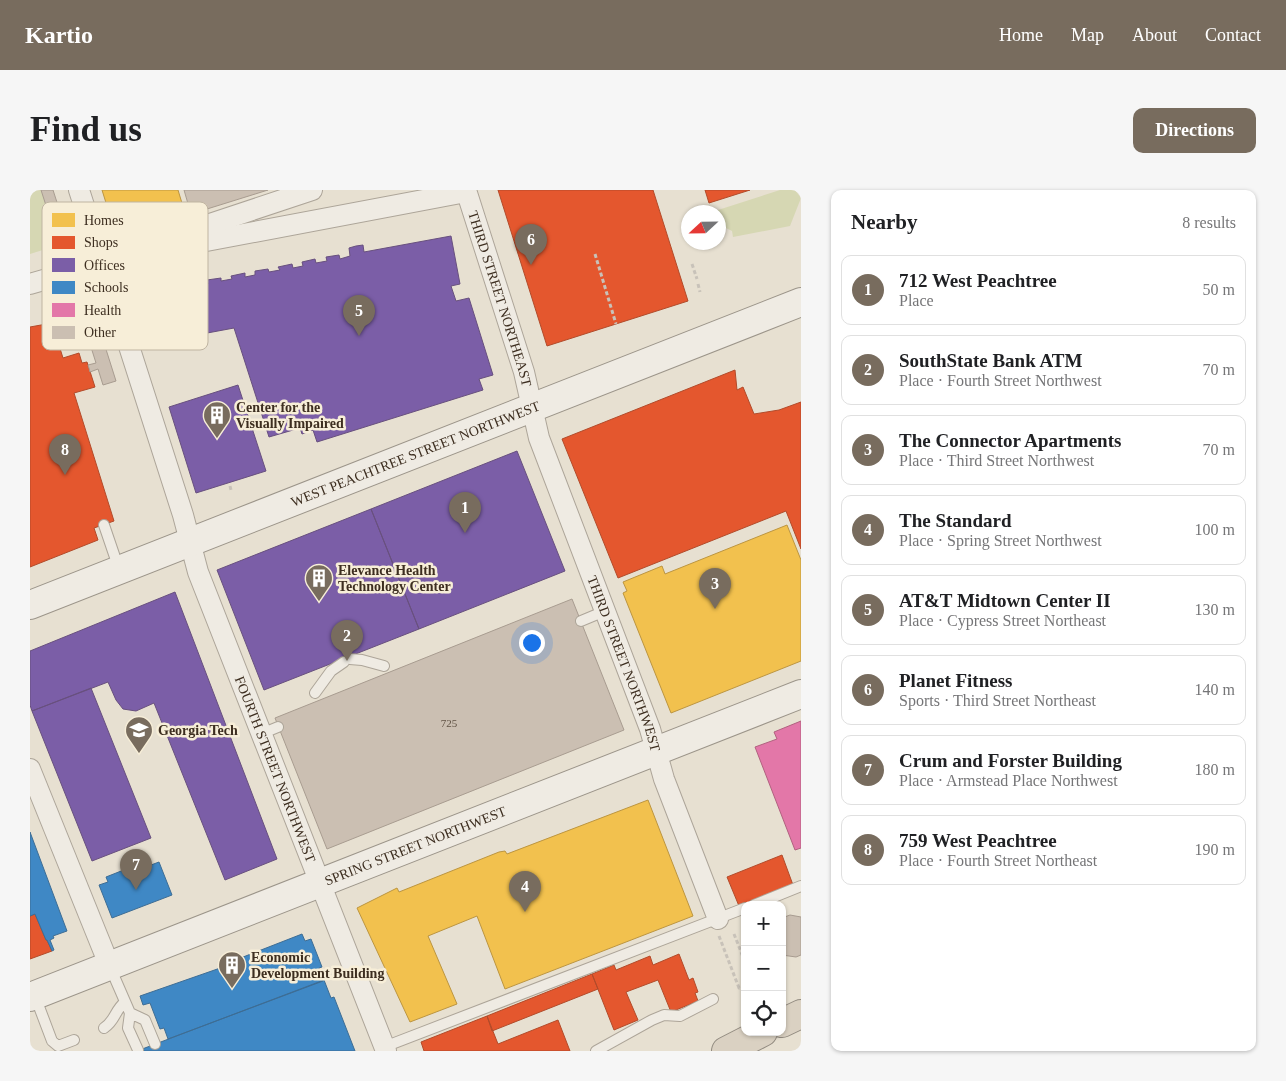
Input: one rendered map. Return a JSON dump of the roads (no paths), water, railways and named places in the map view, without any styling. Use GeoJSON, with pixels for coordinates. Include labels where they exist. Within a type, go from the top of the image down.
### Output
{"type":"FeatureCollection","features":[{"type":"Feature","properties":{"kind":"highway"},"geometry":{"type":"LineString","coordinates":[[786,1021],[801,1014]]}},
{"type":"Feature","properties":{"kind":"highway"},"geometry":{"type":"LineString","coordinates":[[726,1051],[755,1036]]}},
{"type":"Feature","properties":{"kind":"main road","name":"WEST PEACHTREE STREET NORTHWEST"},"geometry":{"type":"LineString","coordinates":[[30,605],[801,302]]}},
{"type":"Feature","properties":{"kind":"main road","name":"SPRING STREET NORTHWEST"},"geometry":{"type":"LineString","coordinates":[[32,996],[801,694]]}},
{"type":"Feature","properties":{"kind":"street","name":"FOURTH STREET NORTHWEST"},"geometry":{"type":"LineString","coordinates":[[79,190],[83,202]]}},
{"type":"Feature","properties":{"kind":"street"},"geometry":{"type":"LineString","coordinates":[[208,225],[312,190]]}},
{"type":"Feature","properties":{"kind":"street"},"geometry":{"type":"LineString","coordinates":[[208,240],[405,197],[466,191]]}},
{"type":"Feature","properties":{"kind":"street","name":"THIRD STREET NORTHEAST"},"geometry":{"type":"LineString","coordinates":[[466,191],[519,355],[532,407]]}},
{"type":"Feature","properties":{"kind":"street"},"geometry":{"type":"LineString","coordinates":[[30,284],[42,280]]}},
{"type":"Feature","properties":{"kind":"street","name":"FOURTH STREET NORTHWEST"},"geometry":{"type":"LineString","coordinates":[[130,350],[177,497],[198,572],[269,730],[320,884],[385,1049]]}},
{"type":"Feature","properties":{"kind":"street","name":"THIRD STREET NORTHWEST"},"geometry":{"type":"LineString","coordinates":[[532,407],[539,438],[650,728],[664,779],[718,927]]}},
{"type":"Feature","properties":{"kind":"street"},"geometry":{"type":"LineString","coordinates":[[30,769],[110,966]]}},
{"type":"Feature","properties":{"kind":"lane"},"geometry":{"type":"LineString","coordinates":[[104,525],[119,570]]}},
{"type":"Feature","properties":{"kind":"lane"},"geometry":{"type":"LineString","coordinates":[[581,621],[605,612]]}},
{"type":"Feature","properties":{"kind":"lane"},"geometry":{"type":"LineString","coordinates":[[315,693],[330,671],[347,661],[362,660],[384,666]]}},
{"type":"Feature","properties":{"kind":"lane"},"geometry":{"type":"LineString","coordinates":[[764,901],[801,886]]}},
{"type":"Feature","properties":{"kind":"lane"},"geometry":{"type":"LineString","coordinates":[[385,1049],[718,927],[741,911]]}},
{"type":"Feature","properties":{"kind":"lane"},"geometry":{"type":"LineString","coordinates":[[110,966],[130,1013],[128,1028],[138,1050]]}},
{"type":"Feature","properties":{"kind":"lane"},"geometry":{"type":"LineString","coordinates":[[32,996],[52,1041],[58,1046],[74,1040]]}},
{"type":"Feature","properties":{"kind":"lane"},"geometry":{"type":"LineString","coordinates":[[596,1051],[652,1020],[664,1015],[680,1016],[713,999]]}},
{"type":"Feature","properties":{"kind":"lane"},"geometry":{"type":"LineString","coordinates":[[104,1028],[111,1023],[120,1006],[125,1002]]}},
{"type":"Feature","properties":{"kind":"lane"},"geometry":{"type":"LineString","coordinates":[[130,1013],[145,1020],[155,1044]]}},
{"type":"Feature","properties":{"kind":"place","name":"Planet Fitness"},"geometry":{"type":"Point","coordinates":[531,265]}},
{"type":"Feature","properties":{"kind":"place","name":"AT&T Midtown Center II"},"geometry":{"type":"Point","coordinates":[359,336]}},
{"type":"Feature","properties":{"kind":"place","name":"Center for the Visually Impaired"},"geometry":{"type":"Point","coordinates":[217,439]}},
{"type":"Feature","properties":{"kind":"place","name":"759 West Peachtree"},"geometry":{"type":"Point","coordinates":[65,475]}},
{"type":"Feature","properties":{"kind":"place","name":"712 West Peachtree"},"geometry":{"type":"Point","coordinates":[465,533]}},
{"type":"Feature","properties":{"kind":"place","name":"Elevance Health Technology Center"},"geometry":{"type":"Point","coordinates":[319,602]}},
{"type":"Feature","properties":{"kind":"place","name":"The Connector Apartments"},"geometry":{"type":"Point","coordinates":[715,609]}},
{"type":"Feature","properties":{"kind":"place","name":"SouthState Bank ATM"},"geometry":{"type":"Point","coordinates":[347,661]}},
{"type":"Feature","properties":{"kind":"place","name":"Georgia Tech"},"geometry":{"type":"Point","coordinates":[139,754]}},
{"type":"Feature","properties":{"kind":"place","name":"Crum and Forster Building"},"geometry":{"type":"Point","coordinates":[136,890]}},
{"type":"Feature","properties":{"kind":"place","name":"The Standard"},"geometry":{"type":"Point","coordinates":[525,912]}},
{"type":"Feature","properties":{"kind":"place","name":"Economic Development Building"},"geometry":{"type":"Point","coordinates":[232,989]}}]}
